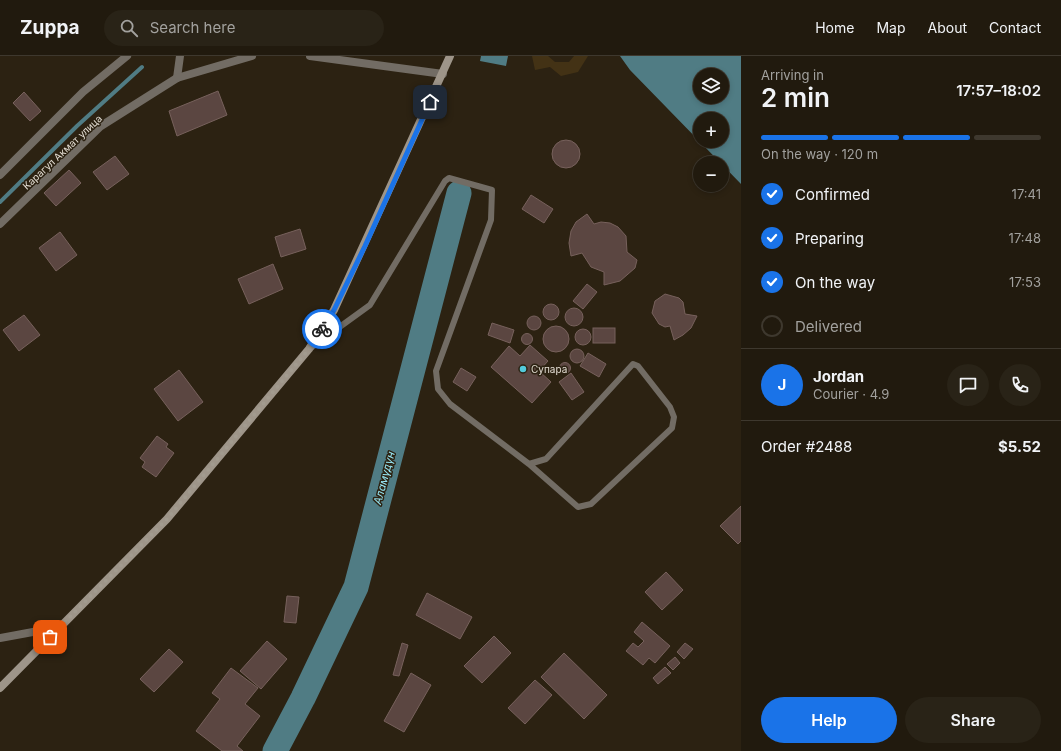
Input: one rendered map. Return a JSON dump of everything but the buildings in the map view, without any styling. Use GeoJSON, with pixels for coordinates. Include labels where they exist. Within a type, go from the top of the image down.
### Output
{"type":"FeatureCollection","features":[{"type":"Feature","properties":{"kind":"main road"},"geometry":{"type":"LineString","coordinates":[[0,688],[167,519],[309,349],[334,310],[450,56]]}},
{"type":"Feature","properties":{"kind":"street"},"geometry":{"type":"LineString","coordinates":[[0,175],[83,92],[127,56]]}},
{"type":"Feature","properties":{"kind":"street"},"geometry":{"type":"LineString","coordinates":[[177,78],[180,56]]}},
{"type":"Feature","properties":{"kind":"street","name":"Карагул Акмат улица"},"geometry":{"type":"LineString","coordinates":[[0,224],[101,126],[177,78],[252,56]]}},
{"type":"Feature","properties":{"kind":"street"},"geometry":{"type":"LineString","coordinates":[[310,56],[443,74]]}},
{"type":"Feature","properties":{"kind":"street"},"geometry":{"type":"LineString","coordinates":[[0,638],[60,627]]}},
{"type":"Feature","properties":{"kind":"lane"},"geometry":{"type":"LineString","coordinates":[[309,349],[370,305],[445,181],[449,178],[492,190],[491,220],[436,371],[438,389],[450,404],[529,464],[578,506],[591,504],[672,428],[674,417],[670,407],[638,366],[633,364],[546,459],[529,464]]}},
{"type":"Feature","properties":{"kind":"shaded area"},"geometry":{"type":"Polygon","coordinates":[[[532,56],[548,56],[555,62],[569,62],[574,56],[588,56],[578,72],[561,76],[550,67],[535,70],[532,56]]]}},
{"type":"Feature","properties":{"kind":"water"},"geometry":{"type":"Polygon","coordinates":[[[481,56],[508,56],[506,66],[480,61],[481,56]]]}},
{"type":"Feature","properties":{"kind":"water"},"geometry":{"type":"Polygon","coordinates":[[[620,56],[741,56],[741,184],[729,172],[729,156],[714,156],[706,148],[729,148],[729,112],[693,112],[693,135],[630,70],[620,56]]]}},
{"type":"Feature","properties":{"kind":"waterway"},"geometry":{"type":"LineString","coordinates":[[0,202],[77,126],[142,67]]}},
{"type":"Feature","properties":{"kind":"waterway","name":"Аламүдүн"},"geometry":{"type":"LineString","coordinates":[[275,751],[303,698],[356,587],[459,193]]}},
{"type":"Feature","properties":{"kind":"way so far"},"geometry":{"type":"LineString","coordinates":[[50,637],[167,519],[309,349],[322,329]]}},
{"type":"Feature","properties":{"kind":"place","name":"Супара"},"geometry":{"type":"Point","coordinates":[523,369]}},
{"type":"Feature","properties":{"kind":"route"},"geometry":{"type":"LineString","coordinates":[[322,329],[334,310],[365,246],[430,102]]}}]}
